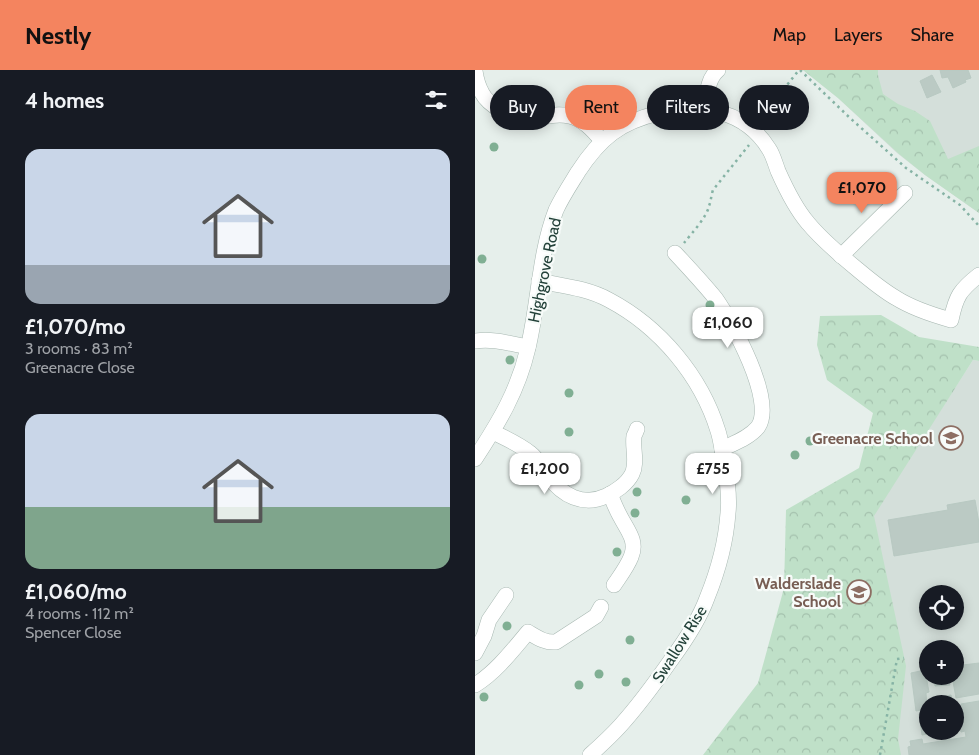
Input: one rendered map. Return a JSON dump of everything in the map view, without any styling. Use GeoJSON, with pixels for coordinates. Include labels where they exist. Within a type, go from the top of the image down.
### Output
{"type":"FeatureCollection","features":[{"type":"Feature","properties":{"kind":"street"},"geometry":{"type":"LineString","coordinates":[[709,85],[713,74],[718,70]]}},
{"type":"Feature","properties":{"kind":"street"},"geometry":{"type":"LineString","coordinates":[[475,71],[479,97],[511,116],[524,119],[559,114],[570,116],[580,120],[594,131],[601,141]]}},
{"type":"Feature","properties":{"kind":"street","name":"Highgrove Road"},"geometry":{"type":"LineString","coordinates":[[729,115],[742,121],[755,132],[770,150],[784,184],[808,223],[841,256],[896,298],[951,320],[959,293],[979,275]]}},
{"type":"Feature","properties":{"kind":"street","name":"Highgrove Road"},"geometry":{"type":"LineString","coordinates":[[475,459],[493,432],[519,380],[528,347],[548,240],[556,211],[565,192],[601,141],[617,129],[647,117]]}},
{"type":"Feature","properties":{"kind":"street"},"geometry":{"type":"LineString","coordinates":[[841,256],[905,192]]}},
{"type":"Feature","properties":{"kind":"street"},"geometry":{"type":"LineString","coordinates":[[675,253],[701,280],[717,301],[737,334],[758,387],[762,406],[762,417],[758,426],[750,435],[722,449]]}},
{"type":"Feature","properties":{"kind":"street","name":"Swallow Rise"},"geometry":{"type":"LineString","coordinates":[[539,281],[584,290],[609,300],[638,318],[661,338],[680,359],[705,400],[718,431],[729,494],[722,549],[707,600],[687,637],[654,685],[619,727],[590,755]]}},
{"type":"Feature","properties":{"kind":"street"},"geometry":{"type":"LineString","coordinates":[[475,341],[495,341],[528,347]]}},
{"type":"Feature","properties":{"kind":"street"},"geometry":{"type":"LineString","coordinates":[[493,432],[531,453],[558,488],[567,495],[577,499],[591,500],[610,494],[627,481],[633,473],[634,437],[637,429]]}},
{"type":"Feature","properties":{"kind":"street"},"geometry":{"type":"LineString","coordinates":[[610,494],[619,516],[631,536],[633,544],[631,558],[614,585]]}},
{"type":"Feature","properties":{"kind":"street"},"geometry":{"type":"LineString","coordinates":[[475,653],[485,636],[489,620],[506,595]]}},
{"type":"Feature","properties":{"kind":"street"},"geometry":{"type":"LineString","coordinates":[[475,686],[484,680],[509,655],[528,632],[544,642],[557,642],[596,616],[601,607]]}},
{"type":"Feature","properties":{"kind":"path"},"geometry":{"type":"LineString","coordinates":[[675,253],[705,216],[713,190],[750,144],[755,132],[799,70],[906,168],[960,205],[979,226]]}},
{"type":"Feature","properties":{"kind":"path"},"geometry":{"type":"LineString","coordinates":[[880,755],[897,660],[904,658]]}},
{"type":"Feature","properties":{"kind":"shaded area"},"geometry":{"type":"Polygon","coordinates":[[[803,70],[979,70],[979,213],[897,153],[838,98],[803,70]]]}},
{"type":"Feature","properties":{"kind":"shaded area"},"geometry":{"type":"Polygon","coordinates":[[[973,360],[979,361],[979,755],[735,755],[873,515],[973,360]]]}},
{"type":"Feature","properties":{"kind":"green space"},"geometry":{"type":"Polygon","coordinates":[[[803,70],[878,70],[883,94],[930,121],[948,159],[979,146],[979,213],[899,154],[838,98],[803,70]]]}},
{"type":"Feature","properties":{"kind":"green space"},"geometry":{"type":"Polygon","coordinates":[[[881,315],[919,337],[979,347],[979,361],[973,360],[874,516],[906,666],[898,739],[901,755],[703,755],[758,683],[784,588],[786,510],[859,468],[873,413],[827,380],[817,345],[820,316],[881,315]]]}},
{"type":"Feature","properties":{"kind":"building"},"geometry":{"type":"Polygon","coordinates":[[[940,70],[968,70],[971,78],[953,88],[948,77],[942,78],[940,70]]]}},
{"type":"Feature","properties":{"kind":"building"},"geometry":{"type":"Polygon","coordinates":[[[932,75],[941,92],[927,98],[920,81],[932,75]]]}},
{"type":"Feature","properties":{"kind":"building"},"geometry":{"type":"Polygon","coordinates":[[[975,500],[979,523],[979,542],[894,556],[888,520],[948,510],[947,505],[975,500]]]}},
{"type":"Feature","properties":{"kind":"building"},"geometry":{"type":"Polygon","coordinates":[[[979,663],[979,694],[964,697],[964,695],[955,695],[954,685],[964,685],[964,665],[979,663]]]}},
{"type":"Feature","properties":{"kind":"building"},"geometry":{"type":"Polygon","coordinates":[[[919,671],[919,685],[928,685],[929,692],[926,695],[919,695],[919,710],[916,711],[911,673],[919,671]]]}},
{"type":"Feature","properties":{"kind":"building"},"geometry":{"type":"Polygon","coordinates":[[[979,701],[979,755],[909,755],[908,747],[911,746],[910,741],[922,740],[923,744],[948,740],[964,740],[966,737],[964,731],[964,704],[979,701]]]}},
{"type":"Feature","properties":{"kind":"place","name":"Greenacre School"},"geometry":{"type":"Point","coordinates":[951,438]}},
{"type":"Feature","properties":{"kind":"place","name":"Walderslade School"},"geometry":{"type":"Point","coordinates":[859,592]}}]}
